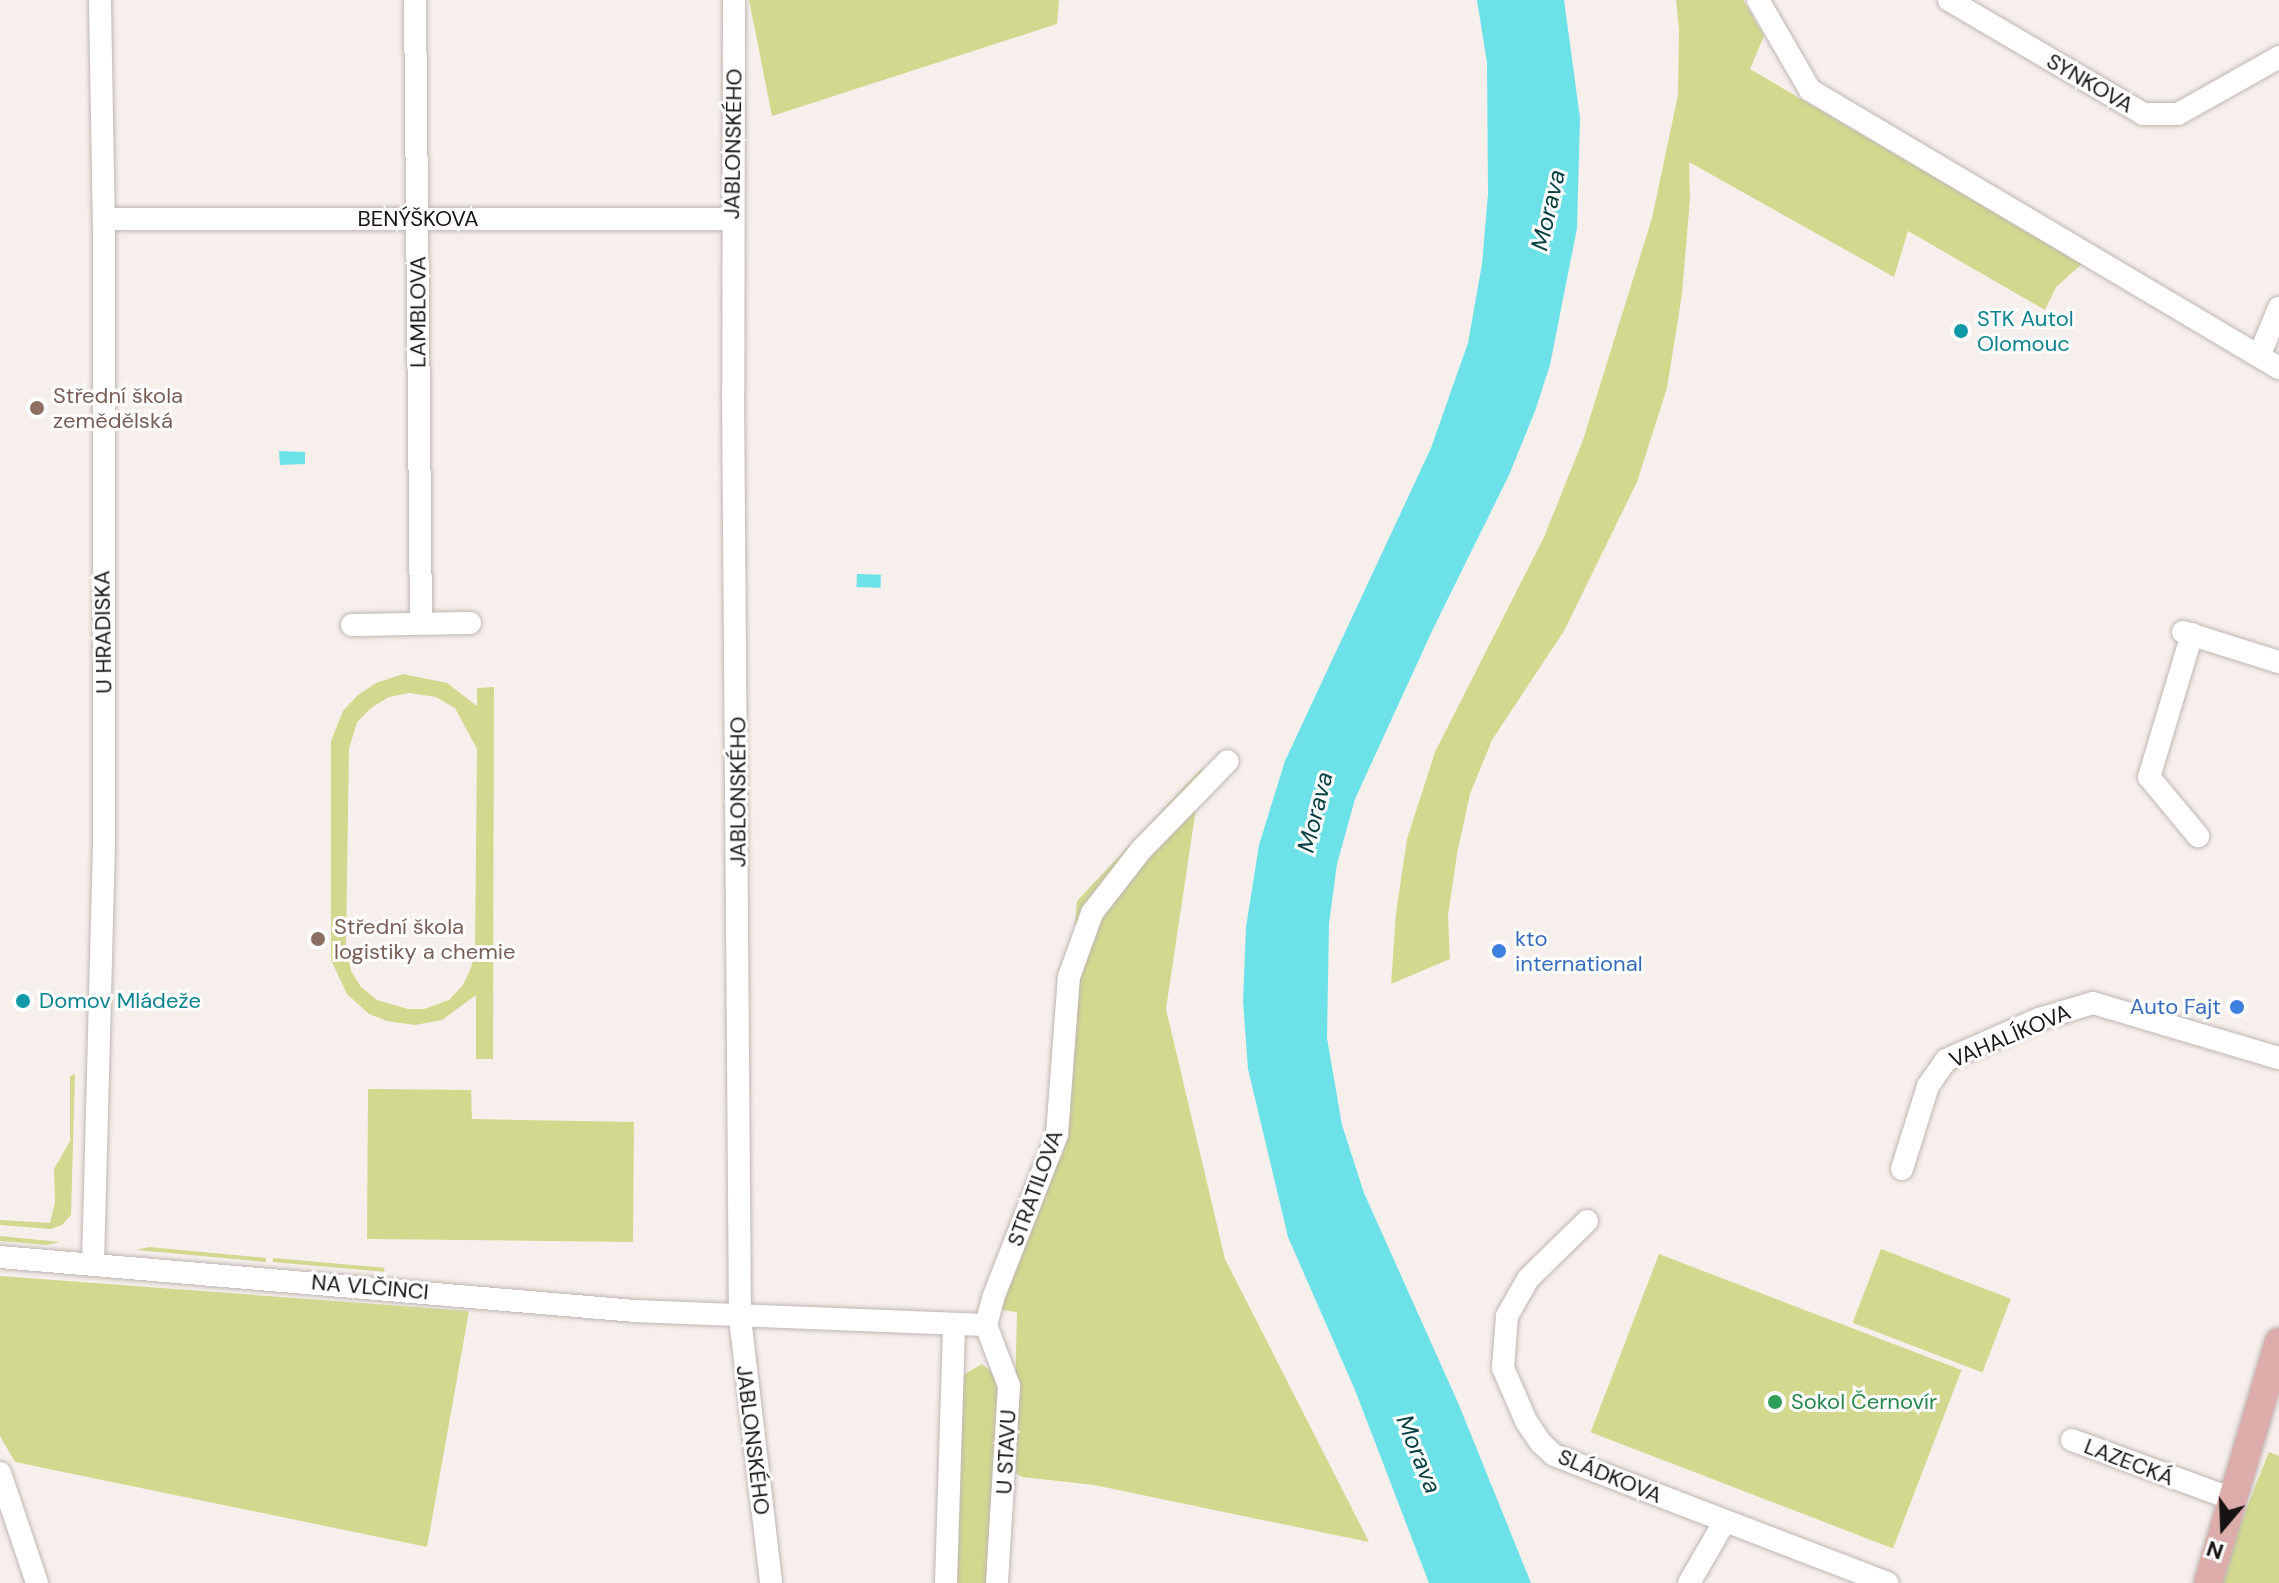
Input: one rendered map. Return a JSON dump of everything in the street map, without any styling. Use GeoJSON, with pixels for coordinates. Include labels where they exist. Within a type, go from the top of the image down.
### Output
{"type":"FeatureCollection","features":[{"type":"Feature","properties":{"kind":"main road"},"geometry":{"type":"LineString","coordinates":[[2208,1583],[2279,1342]]}},
{"type":"Feature","properties":{"kind":"street","name":"U HRADISKA"},"geometry":{"type":"LineString","coordinates":[[93,1264],[104,841],[104,219],[100,0]]}},
{"type":"Feature","properties":{"kind":"street","name":"LAMBLOVA"},"geometry":{"type":"LineString","coordinates":[[415,0],[421,623]]}},
{"type":"Feature","properties":{"kind":"street","name":"JABLONSKÉHO"},"geometry":{"type":"LineString","coordinates":[[734,0],[732,219],[740,1318],[771,1583]]}},
{"type":"Feature","properties":{"kind":"street"},"geometry":{"type":"LineString","coordinates":[[1758,0],[1810,90],[2279,368]]}},
{"type":"Feature","properties":{"kind":"street","name":"SYNKOVA"},"geometry":{"type":"LineString","coordinates":[[1949,0],[2143,114],[2178,114],[2279,57]]}},
{"type":"Feature","properties":{"kind":"street","name":"BENÝŠKOVA"},"geometry":{"type":"LineString","coordinates":[[104,219],[732,219]]}},
{"type":"Feature","properties":{"kind":"street"},"geometry":{"type":"LineString","coordinates":[[2260,354],[2279,308]]}},
{"type":"Feature","properties":{"kind":"street"},"geometry":{"type":"LineString","coordinates":[[352,625],[470,623]]}},
{"type":"Feature","properties":{"kind":"street"},"geometry":{"type":"LineString","coordinates":[[2198,836],[2149,777],[2187,633],[2279,662]]}},
{"type":"Feature","properties":{"kind":"street","name":"STRATILOVA"},"geometry":{"type":"LineString","coordinates":[[986,1325],[993,1298],[1057,1135],[1069,977],[1092,913],[1141,850],[1228,761]]}},
{"type":"Feature","properties":{"kind":"street","name":"VAHALÍKOVA"},"geometry":{"type":"LineString","coordinates":[[1902,1169],[1928,1086],[1946,1060],[2039,1019],[2093,1003],[2279,1058]]}},
{"type":"Feature","properties":{"kind":"street","name":"SLÁDKOVA"},"geometry":{"type":"LineString","coordinates":[[1587,1221],[1528,1279],[1507,1316],[1503,1368],[1526,1421],[1541,1443],[1554,1455],[1888,1583]]}},
{"type":"Feature","properties":{"kind":"street","name":"NA VLČINCI"},"geometry":{"type":"LineString","coordinates":[[0,1257],[740,1318]]}},
{"type":"Feature","properties":{"kind":"street"},"geometry":{"type":"LineString","coordinates":[[740,1318],[986,1325]]}},
{"type":"Feature","properties":{"kind":"street"},"geometry":{"type":"LineString","coordinates":[[946,1583],[954,1324]]}},
{"type":"Feature","properties":{"kind":"street","name":"U STAVU"},"geometry":{"type":"LineString","coordinates":[[986,1325],[1009,1386],[997,1583]]}},
{"type":"Feature","properties":{"kind":"street","name":"LAZECKÁ"},"geometry":{"type":"LineString","coordinates":[[2072,1440],[2232,1499]]}},
{"type":"Feature","properties":{"kind":"street"},"geometry":{"type":"LineString","coordinates":[[0,1473],[37,1583]]}},
{"type":"Feature","properties":{"kind":"street"},"geometry":{"type":"LineString","coordinates":[[1689,1583],[1725,1521]]}},
{"type":"Feature","properties":{"kind":"green space"},"geometry":{"type":"Polygon","coordinates":[[[749,0],[1059,0],[1057,24],[772,116],[749,0]]]}},
{"type":"Feature","properties":{"kind":"green space"},"geometry":{"type":"Polygon","coordinates":[[[1676,0],[1743,0],[1764,36],[1750,69],[2082,264],[2056,287],[2045,310],[1908,231],[1894,277],[1689,162],[1690,199],[1682,294],[1667,388],[1637,482],[1564,631],[1492,740],[1470,794],[1448,916],[1450,959],[1391,984],[1396,913],[1407,839],[1435,752],[1544,537],[1583,440],[1652,218],[1678,95],[1676,0]]]}},
{"type":"Feature","properties":{"kind":"green space"},"geometry":{"type":"Polygon","coordinates":[[[403,674],[447,683],[477,706],[477,688],[494,687],[493,1059],[476,1059],[476,995],[442,1020],[415,1025],[387,1021],[369,1014],[347,994],[331,960],[331,741],[343,711],[358,695],[376,683],[403,674]],[[409,693],[389,697],[371,708],[357,722],[349,749],[346,944],[351,971],[361,987],[377,1000],[408,1009],[424,1009],[449,1000],[463,985],[475,950],[477,749],[455,708],[436,697],[409,693]]]}},
{"type":"Feature","properties":{"kind":"green space"},"geometry":{"type":"Polygon","coordinates":[[[1202,768],[1166,1009],[1225,1259],[1369,1542],[1094,1485],[1022,1477],[1013,1471],[1017,1312],[1000,1310],[1058,1128],[1077,901],[1202,768]]]}},
{"type":"Feature","properties":{"kind":"green space"},"geometry":{"type":"Polygon","coordinates":[[[75,1074],[71,1215],[62,1225],[51,1229],[0,1225],[0,1220],[50,1223],[55,1202],[54,1169],[70,1141],[70,1076],[75,1074]]]}},
{"type":"Feature","properties":{"kind":"green space"},"geometry":{"type":"Polygon","coordinates":[[[368,1089],[471,1090],[472,1119],[634,1122],[633,1242],[367,1239],[368,1089]]]}},
{"type":"Feature","properties":{"kind":"green space"},"geometry":{"type":"Polygon","coordinates":[[[0,1236],[60,1242],[47,1245],[0,1241],[0,1236]]]}},
{"type":"Feature","properties":{"kind":"green space"},"geometry":{"type":"Polygon","coordinates":[[[149,1247],[266,1258],[266,1262],[136,1250],[149,1247]]]}},
{"type":"Feature","properties":{"kind":"green space"},"geometry":{"type":"Polygon","coordinates":[[[1881,1249],[2011,1299],[1982,1373],[1853,1323],[1881,1249]]]}},
{"type":"Feature","properties":{"kind":"green space","name":"Sokol Černovír"},"geometry":{"type":"Polygon","coordinates":[[[1659,1254],[1961,1370],[1893,1548],[1591,1432],[1659,1254]]]}},
{"type":"Feature","properties":{"kind":"green space"},"geometry":{"type":"Polygon","coordinates":[[[273,1258],[385,1268],[384,1272],[273,1262],[273,1258]]]}},
{"type":"Feature","properties":{"kind":"green space"},"geometry":{"type":"Polygon","coordinates":[[[0,1276],[469,1311],[427,1547],[15,1462],[0,1436],[0,1276]]]}},
{"type":"Feature","properties":{"kind":"green space"},"geometry":{"type":"Polygon","coordinates":[[[982,1364],[999,1378],[990,1583],[953,1583],[963,1375],[982,1364]]]}},
{"type":"Feature","properties":{"kind":"green space"},"geometry":{"type":"Polygon","coordinates":[[[2269,1452],[2279,1456],[2279,1583],[2222,1583],[2231,1547],[2269,1452]]]}},
{"type":"Feature","properties":{"kind":"water","name":"Morava"},"geometry":{"type":"Polygon","coordinates":[[[1477,0],[1564,0],[1580,118],[1577,228],[1550,365],[1535,411],[1509,475],[1433,629],[1355,799],[1337,864],[1329,923],[1327,1038],[1342,1125],[1364,1193],[1459,1405],[1531,1583],[1429,1583],[1355,1390],[1288,1237],[1248,1069],[1243,1001],[1246,927],[1259,845],[1285,761],[1431,448],[1468,343],[1482,264],[1488,194],[1487,63],[1477,0]]]}},
{"type":"Feature","properties":{"kind":"water"},"geometry":{"type":"Polygon","coordinates":[[[279,451],[305,452],[305,464],[280,465],[279,451]]]}},
{"type":"Feature","properties":{"kind":"water"},"geometry":{"type":"Polygon","coordinates":[[[857,574],[881,575],[881,588],[857,587],[857,574]]]}},
{"type":"Feature","properties":{"kind":"place","name":"STK Autol Olomouc"},"geometry":{"type":"Point","coordinates":[1961,331]}},
{"type":"Feature","properties":{"kind":"place","name":"Střední škola zemědělská"},"geometry":{"type":"Point","coordinates":[37,408]}},
{"type":"Feature","properties":{"kind":"place","name":"Střední škola logistiky a chemie"},"geometry":{"type":"Point","coordinates":[318,939]}},
{"type":"Feature","properties":{"kind":"place","name":"kto international"},"geometry":{"type":"Point","coordinates":[1499,951]}},
{"type":"Feature","properties":{"kind":"place","name":"Domov Mládeže"},"geometry":{"type":"Point","coordinates":[23,1001]}},
{"type":"Feature","properties":{"kind":"place","name":"Auto Fajt"},"geometry":{"type":"Point","coordinates":[2237,1007]}},
{"type":"Feature","properties":{"kind":"place","name":"Sokol Černovír"},"geometry":{"type":"Point","coordinates":[1775,1402]}}]}
